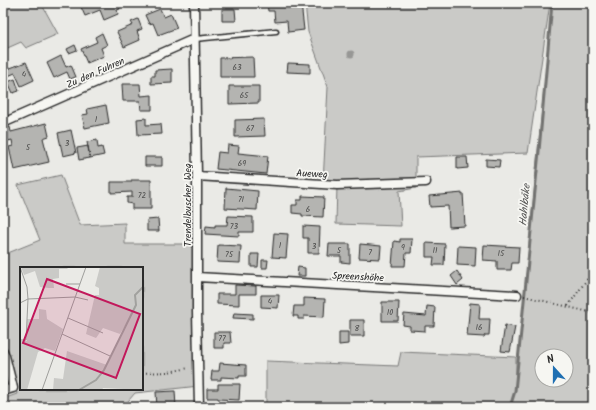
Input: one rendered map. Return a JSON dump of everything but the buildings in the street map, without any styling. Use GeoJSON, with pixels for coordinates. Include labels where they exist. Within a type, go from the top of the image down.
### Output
{"type":"FeatureCollection","features":[{"type":"Feature","properties":{"kind":"street","name":"Trendelbuscher Weg"},"geometry":{"type":"LineString","coordinates":[[194,3],[199,407]]}},
{"type":"Feature","properties":{"kind":"street","name":"Zu den Fuhren"},"geometry":{"type":"LineString","coordinates":[[3,123],[194,39]]}},
{"type":"Feature","properties":{"kind":"street","name":"Aueweg"},"geometry":{"type":"LineString","coordinates":[[197,176],[337,185],[426,182]]}},
{"type":"Feature","properties":{"kind":"street","name":"Spreenshöhe"},"geometry":{"type":"LineString","coordinates":[[197,277],[517,295]]}},
{"type":"Feature","properties":{"kind":"street"},"geometry":{"type":"LineString","coordinates":[[3,352],[13,388],[3,391]]}},
{"type":"Feature","properties":{"kind":"lane"},"geometry":{"type":"LineString","coordinates":[[194,39],[276,32]]}},
{"type":"Feature","properties":{"kind":"path"},"geometry":{"type":"LineString","coordinates":[[568,306],[593,271]]}},
{"type":"Feature","properties":{"kind":"path"},"geometry":{"type":"LineString","coordinates":[[529,296],[593,313]]}},
{"type":"Feature","properties":{"kind":"path"},"geometry":{"type":"LineString","coordinates":[[143,373],[168,372],[198,366]]}},
{"type":"Feature","properties":{"kind":"shaded area"},"geometry":{"type":"Polygon","coordinates":[[[3,3],[41,3],[58,34],[26,48],[21,42],[3,50],[3,3]]]}},
{"type":"Feature","properties":{"kind":"shaded area"},"geometry":{"type":"Polygon","coordinates":[[[305,3],[550,3],[528,153],[416,157],[416,188],[399,191],[401,226],[336,224],[337,185],[323,183],[328,87],[308,32],[305,3]]]}},
{"type":"Feature","properties":{"kind":"shaded area"},"geometry":{"type":"Polygon","coordinates":[[[552,3],[593,3],[593,407],[266,407],[266,361],[398,366],[401,352],[516,357],[516,382],[552,3]]]}},
{"type":"Feature","properties":{"kind":"shaded area"},"geometry":{"type":"Polygon","coordinates":[[[61,175],[80,225],[125,223],[125,244],[197,244],[199,386],[135,393],[123,407],[3,407],[3,399],[17,394],[8,355],[3,343],[3,255],[40,240],[18,185],[61,175]]]}},
{"type":"Feature","properties":{"kind":"waterway","name":"Hahlbäke"},"geometry":{"type":"LineString","coordinates":[[510,407],[515,391],[552,3]]}}]}
